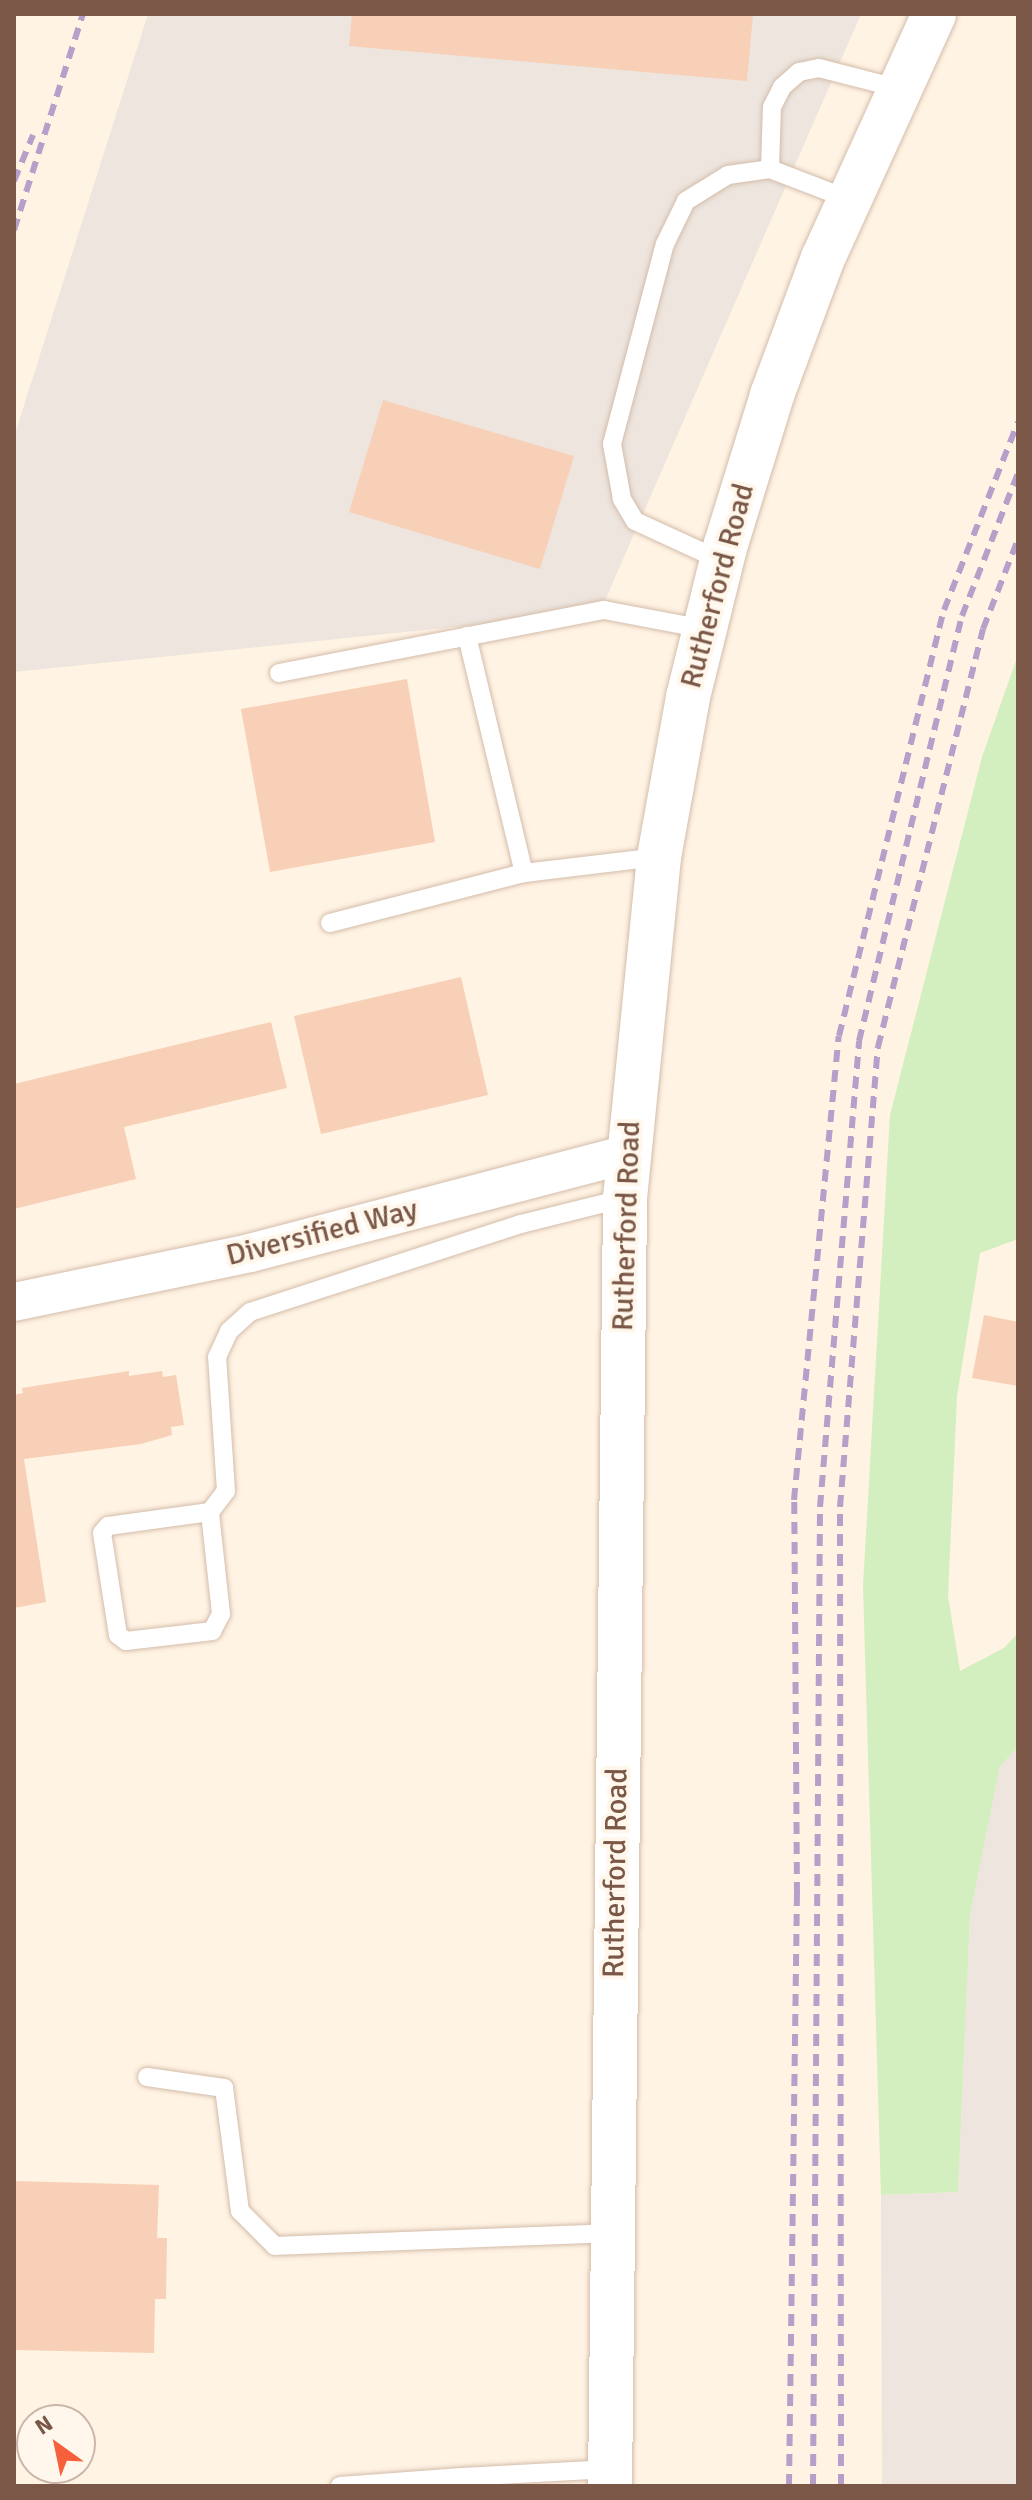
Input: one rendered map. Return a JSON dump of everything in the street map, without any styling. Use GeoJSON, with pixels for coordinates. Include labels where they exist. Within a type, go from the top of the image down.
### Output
{"type":"FeatureCollection","features":[{"type":"Feature","properties":{"kind":"street","name":"Rutherford Road"},"geometry":{"type":"LineString","coordinates":[[610,2478],[625,1198],[659,857],[705,629],[772,395],[848,199],[934,14]]}},
{"type":"Feature","properties":{"kind":"street","name":"Diversified Way"},"geometry":{"type":"LineString","coordinates":[[14,1302],[250,1253],[628,1154]]}},
{"type":"Feature","properties":{"kind":"lane"},"geometry":{"type":"LineString","coordinates":[[770,169],[772,107],[782,87],[799,72],[819,68],[897,88]]}},
{"type":"Feature","properties":{"kind":"lane"},"geometry":{"type":"LineString","coordinates":[[722,561],[635,521],[622,499],[612,444],[665,244],[686,201],[728,175],[770,169],[848,199]]}},
{"type":"Feature","properties":{"kind":"lane"},"geometry":{"type":"LineString","coordinates":[[279,673],[604,610],[705,629]]}},
{"type":"Feature","properties":{"kind":"lane"},"geometry":{"type":"LineString","coordinates":[[467,636],[524,873]]}},
{"type":"Feature","properties":{"kind":"lane"},"geometry":{"type":"LineString","coordinates":[[330,923],[524,873],[659,857]]}},
{"type":"Feature","properties":{"kind":"lane"},"geometry":{"type":"LineString","coordinates":[[210,1512],[108,1526],[102,1533],[118,1635],[126,1641],[212,1631],[218,1624],[221,1614],[210,1512],[226,1491],[217,1357],[229,1331],[250,1312],[521,1224],[625,1198]]}},
{"type":"Feature","properties":{"kind":"lane"},"geometry":{"type":"LineString","coordinates":[[147,2077],[224,2088],[240,2211],[275,2246],[612,2233]]}},
{"type":"Feature","properties":{"kind":"lane"},"geometry":{"type":"LineString","coordinates":[[340,2486],[610,2478]]}},
{"type":"Feature","properties":{"kind":"shaded area"},"geometry":{"type":"Polygon","coordinates":[[[148,14],[861,14],[600,612],[14,672],[14,437],[148,14]]]}},
{"type":"Feature","properties":{"kind":"shaded area"},"geometry":{"type":"Polygon","coordinates":[[[1018,1747],[1018,2486],[882,2486],[881,2195],[958,2192],[970,1915],[1000,1766],[1018,1747]]]}},
{"type":"Feature","properties":{"kind":"green space"},"geometry":{"type":"Polygon","coordinates":[[[1018,655],[1018,1239],[980,1253],[957,1396],[948,1596],[960,1671],[1004,1648],[1018,1633],[1018,1747],[1000,1766],[970,1915],[958,2192],[881,2195],[863,1586],[890,1115],[982,757],[1018,655]]]}},
{"type":"Feature","properties":{"kind":"building"},"geometry":{"type":"Polygon","coordinates":[[[352,14],[753,14],[747,81],[349,46],[352,14]]]}},
{"type":"Feature","properties":{"kind":"building"},"geometry":{"type":"Polygon","coordinates":[[[383,400],[574,456],[540,569],[349,512],[383,400]]]}},
{"type":"Feature","properties":{"kind":"building"},"geometry":{"type":"Polygon","coordinates":[[[407,679],[435,842],[270,872],[241,709],[407,679]]]}},
{"type":"Feature","properties":{"kind":"building"},"geometry":{"type":"Polygon","coordinates":[[[461,977],[488,1095],[321,1134],[294,1016],[461,977]]]}},
{"type":"Feature","properties":{"kind":"building"},"geometry":{"type":"Polygon","coordinates":[[[271,1022],[287,1088],[124,1127],[136,1179],[14,1209],[14,1084],[271,1022]]]}},
{"type":"Feature","properties":{"kind":"building"},"geometry":{"type":"Polygon","coordinates":[[[984,1315],[1018,1322],[1018,1386],[972,1378],[984,1315]]]}},
{"type":"Feature","properties":{"kind":"building"},"geometry":{"type":"Polygon","coordinates":[[[129,1371],[129,1376],[162,1371],[163,1377],[176,1375],[184,1425],[171,1427],[172,1435],[141,1444],[24,1459],[46,1602],[14,1608],[14,1395],[23,1393],[22,1388],[129,1371]]]}},
{"type":"Feature","properties":{"kind":"building"},"geometry":{"type":"Polygon","coordinates":[[[14,2181],[159,2185],[157,2238],[167,2238],[166,2299],[155,2299],[154,2353],[14,2350],[14,2181]]]}},
{"type":"Feature","properties":{"kind":"railway"},"geometry":{"type":"LineString","coordinates":[[14,230],[83,14]]}},
{"type":"Feature","properties":{"kind":"railway"},"geometry":{"type":"LineString","coordinates":[[14,181],[33,135]]}},
{"type":"Feature","properties":{"kind":"railway"},"geometry":{"type":"LineString","coordinates":[[789,2486],[797,1894],[794,1500],[839,1036],[944,610],[1018,422]]}},
{"type":"Feature","properties":{"kind":"railway"},"geometry":{"type":"LineString","coordinates":[[813,2486],[820,1507],[859,1041],[962,616],[1018,473]]}},
{"type":"Feature","properties":{"kind":"railway"},"geometry":{"type":"LineString","coordinates":[[841,2486],[840,1507],[878,1047],[983,629],[1018,539]]}}]}
